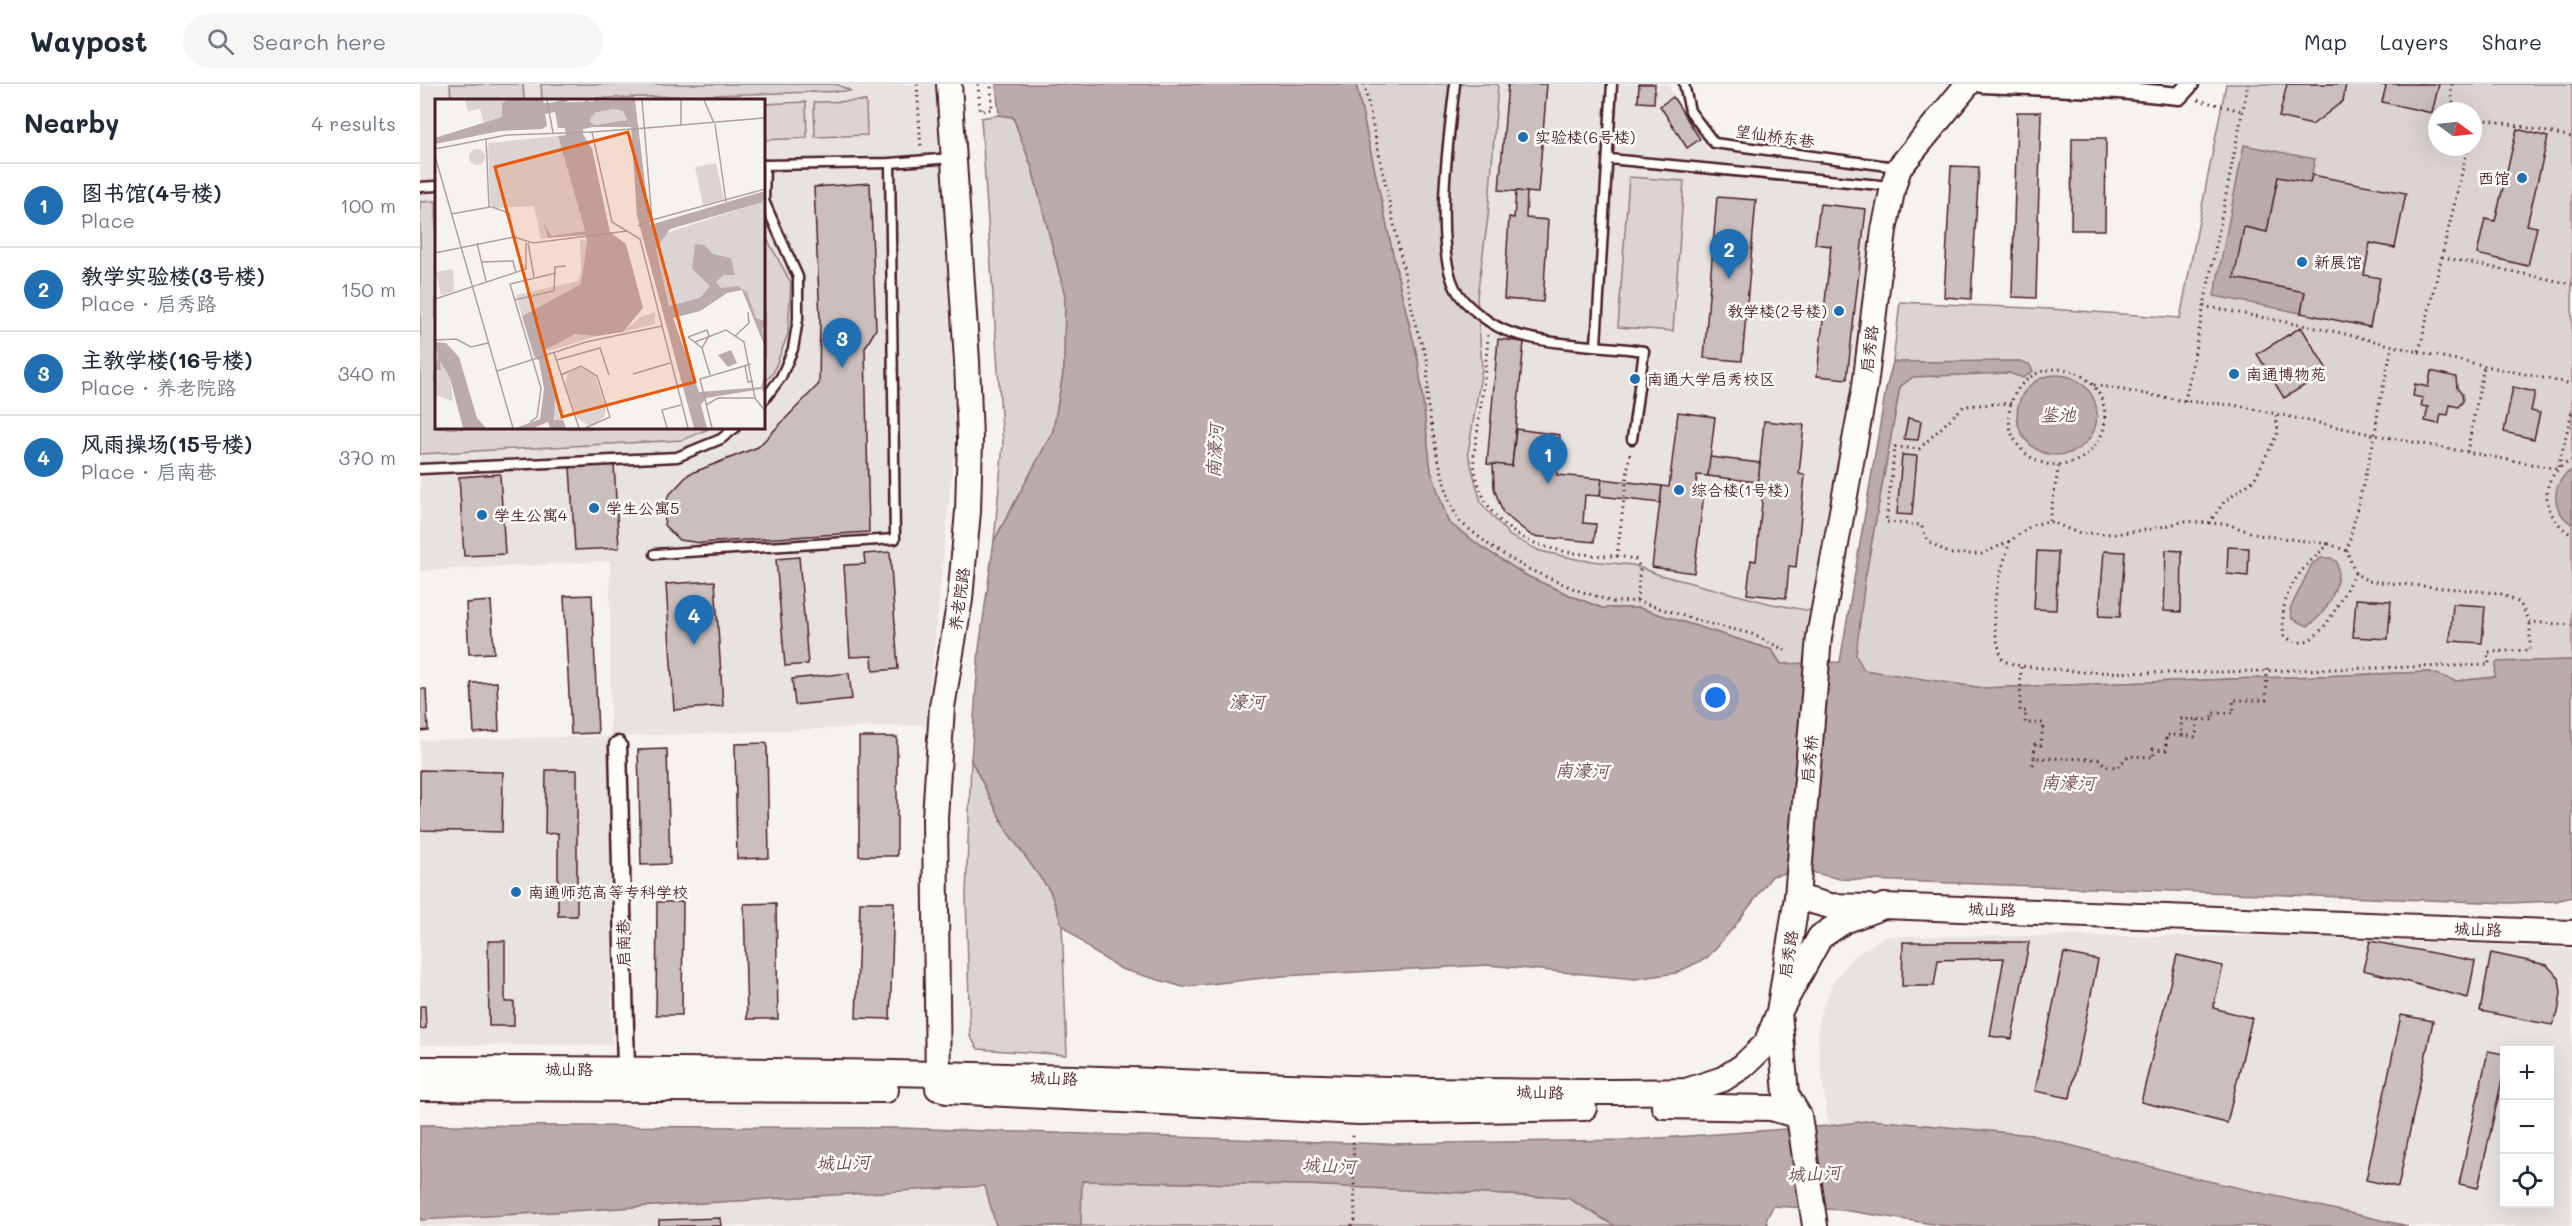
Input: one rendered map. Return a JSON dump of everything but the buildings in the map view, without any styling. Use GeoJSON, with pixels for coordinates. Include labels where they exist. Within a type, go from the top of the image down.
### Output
{"type":"FeatureCollection","features":[{"type":"Feature","properties":{"kind":"main road","name":"启秀路"},"geometry":{"type":"LineString","coordinates":[[1819,637],[1865,386],[1884,230],[1896,177],[1968,84]]}},
{"type":"Feature","properties":{"kind":"main road","name":"养老院路"},"geometry":{"type":"LineString","coordinates":[[937,1082],[934,818],[942,707],[960,599],[970,439],[950,96]]}},
{"type":"Feature","properties":{"kind":"main road","name":"启秀桥"},"geometry":{"type":"LineString","coordinates":[[1798,889],[1819,637]]}},
{"type":"Feature","properties":{"kind":"main road","name":"启秀路"},"geometry":{"type":"LineString","coordinates":[[1779,1012],[1798,889]]}},
{"type":"Feature","properties":{"kind":"main road"},"geometry":{"type":"LineString","coordinates":[[1798,889],[1848,908],[1884,906]]}},
{"type":"Feature","properties":{"kind":"main road","name":"城山路"},"geometry":{"type":"LineString","coordinates":[[420,1069],[626,1069],[937,1082],[1358,1090],[1686,1091],[1723,1079],[1743,1066],[1766,1044],[1779,1012],[1820,937],[1844,921],[1884,906],[2572,933]]}},
{"type":"Feature","properties":{"kind":"main road"},"geometry":{"type":"LineString","coordinates":[[1779,1012],[1786,1094],[1799,1121],[1814,1219]]}},
{"type":"Feature","properties":{"kind":"main road","name":"城山路"},"geometry":{"type":"LineString","coordinates":[[420,1088],[937,1082],[1359,1112],[1683,1106],[1771,1108],[1799,1121]]}},
{"type":"Feature","properties":{"kind":"street"},"geometry":{"type":"LineString","coordinates":[[1982,84],[2119,90],[2185,90]]}},
{"type":"Feature","properties":{"kind":"street","name":"启南巷"},"geometry":{"type":"LineString","coordinates":[[618,746],[626,1069]]}},
{"type":"Feature","properties":{"kind":"lane"},"geometry":{"type":"LineString","coordinates":[[1455,84],[1443,215],[1446,261],[1456,290],[1481,317],[1511,333],[1557,342],[1644,351],[1632,439]]}},
{"type":"Feature","properties":{"kind":"lane"},"geometry":{"type":"LineString","coordinates":[[1596,345],[1612,84]]}},
{"type":"Feature","properties":{"kind":"lane","name":"望仙桥东巷"},"geometry":{"type":"LineString","coordinates":[[1684,84],[1690,111],[1713,143],[1896,177]]}},
{"type":"Feature","properties":{"kind":"lane"},"geometry":{"type":"LineString","coordinates":[[765,165],[890,163],[954,157]]}},
{"type":"Feature","properties":{"kind":"lane"},"geometry":{"type":"LineString","coordinates":[[1609,159],[1896,177]]}},
{"type":"Feature","properties":{"kind":"lane"},"geometry":{"type":"LineString","coordinates":[[655,554],[895,538],[890,163]]}},
{"type":"Feature","properties":{"kind":"lane"},"geometry":{"type":"LineString","coordinates":[[420,187],[435,186]]}},
{"type":"Feature","properties":{"kind":"lane"},"geometry":{"type":"LineString","coordinates":[[765,203],[798,277],[798,319],[793,349],[781,377],[765,399]]}},
{"type":"Feature","properties":{"kind":"lane"},"geometry":{"type":"LineString","coordinates":[[420,469],[677,457],[722,439],[734,429]]}},
{"type":"Feature","properties":{"kind":"path"},"geometry":{"type":"LineString","coordinates":[[917,84],[921,159]]}},
{"type":"Feature","properties":{"kind":"path"},"geometry":{"type":"LineString","coordinates":[[978,84],[980,111],[992,109],[991,84]]}},
{"type":"Feature","properties":{"kind":"path"},"geometry":{"type":"LineString","coordinates":[[1364,84],[1416,327],[1428,362],[1427,402],[1437,454],[1450,504],[1460,522],[1493,548],[1526,568],[1613,602],[1637,602],[1752,634],[1786,651]]}},
{"type":"Feature","properties":{"kind":"path"},"geometry":{"type":"LineString","coordinates":[[2185,401],[2248,84]]}},
{"type":"Feature","properties":{"kind":"path"},"geometry":{"type":"LineString","coordinates":[[2452,84],[2453,102]]}},
{"type":"Feature","properties":{"kind":"path"},"geometry":{"type":"LineString","coordinates":[[2185,90],[2242,111]]}},
{"type":"Feature","properties":{"kind":"path"},"geometry":{"type":"LineString","coordinates":[[2482,118],[2572,137]]}},
{"type":"Feature","properties":{"kind":"path"},"geometry":{"type":"LineString","coordinates":[[2419,352],[2466,156]]}},
{"type":"Feature","properties":{"kind":"path"},"geometry":{"type":"LineString","coordinates":[[2442,257],[2572,284]]}},
{"type":"Feature","properties":{"kind":"path"},"geometry":{"type":"LineString","coordinates":[[2203,306],[2337,332],[2392,347],[2572,384]]}},
{"type":"Feature","properties":{"kind":"path"},"geometry":{"type":"LineString","coordinates":[[1489,321],[1487,357],[1474,462],[1484,501],[1515,535],[1542,547],[1583,555],[1635,559],[1640,567],[1637,602]]}},
{"type":"Feature","properties":{"kind":"path"},"geometry":{"type":"LineString","coordinates":[[2010,541],[1997,585],[1992,618],[2003,661],[2020,666],[2083,672],[2180,673],[2489,665],[2488,652],[2530,651],[2530,622],[2520,603],[2499,594],[2368,581],[2355,573],[2347,551],[2375,435],[2392,347]]}},
{"type":"Feature","properties":{"kind":"path"},"geometry":{"type":"LineString","coordinates":[[2467,452],[2484,366]]}},
{"type":"Feature","properties":{"kind":"path"},"geometry":{"type":"LineString","coordinates":[[2055,369],[2069,370],[2083,376],[2094,385],[2102,399],[2105,414],[2104,429],[2097,443],[2087,454],[2074,462],[2059,465],[2043,463],[2030,457],[2019,446],[2012,433],[2009,418],[2011,403],[2018,389],[2028,379],[2040,372],[2055,369]]}},
{"type":"Feature","properties":{"kind":"path"},"geometry":{"type":"LineString","coordinates":[[2094,385],[2185,401],[2234,405],[2375,435],[2558,469]]}},
{"type":"Feature","properties":{"kind":"path"},"geometry":{"type":"LineString","coordinates":[[2011,403],[1964,406],[1919,448],[1895,447],[1886,522],[1921,525],[1928,541],[1950,554],[1982,554],[2010,541],[2032,525],[2049,521],[2078,533],[2114,534],[2152,530],[2186,521],[2227,524],[2258,535],[2329,544],[2347,551]]}},
{"type":"Feature","properties":{"kind":"path"},"geometry":{"type":"LineString","coordinates":[[2558,469],[2572,411]]}},
{"type":"Feature","properties":{"kind":"path"},"geometry":{"type":"LineString","coordinates":[[2209,523],[2224,502],[2254,480],[2278,432],[2276,413]]}},
{"type":"Feature","properties":{"kind":"path"},"geometry":{"type":"LineString","coordinates":[[1617,556],[1632,439]]}},
{"type":"Feature","properties":{"kind":"path"},"geometry":{"type":"LineString","coordinates":[[2572,460],[2558,469],[2550,479],[2547,492],[2547,505],[2556,523],[2572,535]]}},
{"type":"Feature","properties":{"kind":"path"},"geometry":{"type":"LineString","coordinates":[[2049,521],[2059,465]]}},
{"type":"Feature","properties":{"kind":"path"},"geometry":{"type":"LineString","coordinates":[[2329,544],[2297,574],[2281,615],[2284,636],[2297,642],[2315,638],[2330,620],[2355,573]]}},
{"type":"Feature","properties":{"kind":"path"},"geometry":{"type":"LineString","coordinates":[[2530,622],[2572,625]]}},
{"type":"Feature","properties":{"kind":"path"},"geometry":{"type":"LineString","coordinates":[[2020,666],[2020,711],[2026,711],[2025,723],[2043,723],[2042,745],[2035,744],[2033,765]]}},
{"type":"Feature","properties":{"kind":"path"},"geometry":{"type":"LineString","coordinates":[[2182,735],[2181,719],[2214,720],[2212,713],[2234,713],[2233,700],[2266,700],[2267,669]]}},
{"type":"Feature","properties":{"kind":"path"},"geometry":{"type":"LineString","coordinates":[[2034,758],[2099,759],[2106,766],[2118,767],[2128,756],[2154,757],[2153,749],[2166,750],[2166,735],[2196,737],[2197,720]]}},
{"type":"Feature","properties":{"kind":"path"},"geometry":{"type":"LineString","coordinates":[[1351,1226],[1355,1220],[1352,1135]]}},
{"type":"Feature","properties":{"kind":"shaded area"},"geometry":{"type":"Polygon","coordinates":[[[420,84],[936,84],[956,434],[926,725],[610,737],[612,1045],[420,1045],[420,740],[610,736],[610,561],[420,571],[420,84]]]}},
{"type":"Feature","properties":{"kind":"shaded area"},"geometry":{"type":"Polygon","coordinates":[[[450,84],[523,84],[524,99],[451,99],[450,84]]]}},
{"type":"Feature","properties":{"kind":"shaded area"},"geometry":{"type":"Polygon","coordinates":[[[541,84],[836,84],[851,91],[576,99],[542,99],[541,84]]]}},
{"type":"Feature","properties":{"kind":"shaded area","name":"南通大学启秀校区"},"geometry":{"type":"Polygon","coordinates":[[[1356,84],[1667,84],[1708,150],[1881,163],[1846,416],[1803,664],[1772,650],[1639,608],[1612,609],[1483,548],[1356,84]]]}},
{"type":"Feature","properties":{"kind":"shaded area"},"geometry":{"type":"Polygon","coordinates":[[[1356,84],[1498,84],[1488,217],[1477,297],[1482,368],[1468,453],[1481,503],[1510,536],[1540,551],[1581,560],[1633,565],[1660,575],[1772,604],[1812,611],[1803,664],[1781,664],[1772,650],[1639,608],[1602,608],[1574,597],[1527,576],[1448,522],[1431,471],[1418,360],[1356,84]]]}},
{"type":"Feature","properties":{"kind":"shaded area","name":"南通博物苑"},"geometry":{"type":"Polygon","coordinates":[[[2226,84],[2572,84],[2572,660],[2497,662],[2495,677],[2456,681],[2430,672],[1983,688],[1864,671],[1855,655],[1865,579],[1900,387],[1893,362],[1900,302],[2180,318],[2226,84]]]}},
{"type":"Feature","properties":{"kind":"shaded area"},"geometry":{"type":"Polygon","coordinates":[[[866,101],[867,135],[815,137],[814,102],[866,101]]]}},
{"type":"Feature","properties":{"kind":"shaded area"},"geometry":{"type":"Polygon","coordinates":[[[806,102],[807,138],[765,140],[765,104],[806,102]]]}},
{"type":"Feature","properties":{"kind":"shaded area"},"geometry":{"type":"Polygon","coordinates":[[[999,115],[1013,117],[1032,168],[1065,295],[1064,368],[1053,431],[994,541],[1003,444],[981,118],[999,115]]]}},
{"type":"Feature","properties":{"kind":"shaded area"},"geometry":{"type":"Polygon","coordinates":[[[1629,177],[1684,181],[1673,331],[1618,327],[1629,177]]]}},
{"type":"Feature","properties":{"kind":"shaded area"},"geometry":{"type":"Polygon","coordinates":[[[435,201],[435,429],[708,429],[683,440],[420,454],[420,202],[435,201]]]}},
{"type":"Feature","properties":{"kind":"shaded area"},"geometry":{"type":"Polygon","coordinates":[[[765,235],[791,283],[788,334],[773,373],[765,382],[765,235]]]}},
{"type":"Feature","properties":{"kind":"shaded area"},"geometry":{"type":"Polygon","coordinates":[[[971,760],[1007,831],[1050,891],[1062,924],[1067,1055],[978,1049],[970,1036],[966,896],[971,760]]]}},
{"type":"Feature","properties":{"kind":"shaded area"},"geometry":{"type":"Polygon","coordinates":[[[1885,936],[2281,936],[2572,949],[2572,1216],[2570,1226],[2408,1226],[2186,1176],[2032,1135],[1873,1120],[1828,1126],[1818,1043],[1819,1017],[1833,982],[1854,956],[1885,936]]]}},
{"type":"Feature","properties":{"kind":"shaded area"},"geometry":{"type":"Polygon","coordinates":[[[1082,1181],[1308,1185],[1568,1198],[1615,1226],[996,1226],[1082,1181]]]}},
{"type":"Feature","properties":{"kind":"shaded area"},"geometry":{"type":"Polygon","coordinates":[[[986,1186],[996,1226],[420,1226],[420,1220],[986,1186]]]}},
{"type":"Feature","properties":{"kind":"water","name":"濠河"},"geometry":{"type":"Polygon","coordinates":[[[996,84],[1356,84],[1418,360],[1431,471],[1448,522],[1527,576],[1574,597],[1602,608],[1639,608],[1772,650],[1781,664],[1840,662],[1886,389],[1893,362],[2020,361],[2029,364],[2033,371],[2023,378],[2009,373],[1913,377],[1900,387],[1865,579],[1856,655],[1864,670],[1983,688],[2430,672],[2457,681],[2495,677],[2496,662],[2572,660],[2572,897],[2556,901],[2510,903],[1840,879],[1803,870],[1772,876],[1734,927],[1707,958],[1676,973],[1635,979],[1488,965],[1282,976],[1183,987],[1121,969],[1092,951],[1062,924],[1050,891],[1007,831],[971,760],[979,649],[994,541],[1053,431],[1064,368],[1065,295],[1032,168],[1013,117],[999,115],[996,84]]]}},
{"type":"Feature","properties":{"kind":"water"},"geometry":{"type":"Polygon","coordinates":[[[2244,145],[2315,159],[2310,183],[2278,177],[2267,232],[2244,227],[2305,292],[2301,313],[2214,296],[2244,145]]]}},
{"type":"Feature","properties":{"kind":"water","name":"鉴池"},"geometry":{"type":"Polygon","coordinates":[[[2057,375],[2072,378],[2085,387],[2094,400],[2097,415],[2094,430],[2085,443],[2072,452],[2057,455],[2042,452],[2029,443],[2020,430],[2017,415],[2020,400],[2029,387],[2042,378],[2057,375]]]}},
{"type":"Feature","properties":{"kind":"water"},"geometry":{"type":"Polygon","coordinates":[[[2572,470],[2572,524],[2560,512],[2556,497],[2560,482],[2572,470]]]}},
{"type":"Feature","properties":{"kind":"water"},"geometry":{"type":"Polygon","coordinates":[[[2321,558],[2331,558],[2337,562],[2337,580],[2327,606],[2308,626],[2292,619],[2290,609],[2312,564],[2321,558]]]}},
{"type":"Feature","properties":{"kind":"water","name":"城山河"},"geometry":{"type":"Polygon","coordinates":[[[1873,1120],[2032,1135],[2186,1176],[2408,1226],[1946,1226],[1842,1210],[1773,1206],[1766,1221],[1768,1226],[1615,1226],[1568,1198],[1308,1185],[1082,1181],[1081,1226],[996,1226],[985,1186],[420,1220],[420,1125],[899,1128],[1385,1144],[1632,1140],[1828,1126],[1873,1120]]]}},
{"type":"Feature","properties":{"kind":"place","name":"实验楼(6号楼)"},"geometry":{"type":"Point","coordinates":[1523,137]}},
{"type":"Feature","properties":{"kind":"place","name":"西馆"},"geometry":{"type":"Point","coordinates":[2522,178]}},
{"type":"Feature","properties":{"kind":"place","name":"新展馆"},"geometry":{"type":"Point","coordinates":[2302,262]}},
{"type":"Feature","properties":{"kind":"place","name":"教学实验楼(3号楼)"},"geometry":{"type":"Point","coordinates":[1729,279]}},
{"type":"Feature","properties":{"kind":"place","name":"教学楼(2号楼)"},"geometry":{"type":"Point","coordinates":[1839,311]}},
{"type":"Feature","properties":{"kind":"place","name":"主教学楼(16号楼)"},"geometry":{"type":"Point","coordinates":[842,368]}},
{"type":"Feature","properties":{"kind":"place","name":"南通博物苑"},"geometry":{"type":"Point","coordinates":[2234,374]}},
{"type":"Feature","properties":{"kind":"place","name":"南通大学启秀校区"},"geometry":{"type":"Point","coordinates":[1635,379]}},
{"type":"Feature","properties":{"kind":"place","name":"图书馆(4号楼)"},"geometry":{"type":"Point","coordinates":[1548,484]}},
{"type":"Feature","properties":{"kind":"place","name":"综合楼(1号楼)"},"geometry":{"type":"Point","coordinates":[1679,490]}},
{"type":"Feature","properties":{"kind":"place","name":"学生公寓5"},"geometry":{"type":"Point","coordinates":[594,508]}},
{"type":"Feature","properties":{"kind":"place","name":"学生公寓4"},"geometry":{"type":"Point","coordinates":[482,515]}},
{"type":"Feature","properties":{"kind":"place","name":"风雨操场(15号楼)"},"geometry":{"type":"Point","coordinates":[694,645]}},
{"type":"Feature","properties":{"kind":"place","name":"南通师范高等专科学校"},"geometry":{"type":"Point","coordinates":[516,892]}},
{"type":"Feature","properties":{"kind":"water label","name":"南濠河"},"geometry":{"type":"Point","coordinates":[1215,451]}},
{"type":"Feature","properties":{"kind":"water label","name":"南濠河"},"geometry":{"type":"Point","coordinates":[1582,771]}},
{"type":"Feature","properties":{"kind":"water label","name":"南濠河"},"geometry":{"type":"Point","coordinates":[2068,783]}}]}
